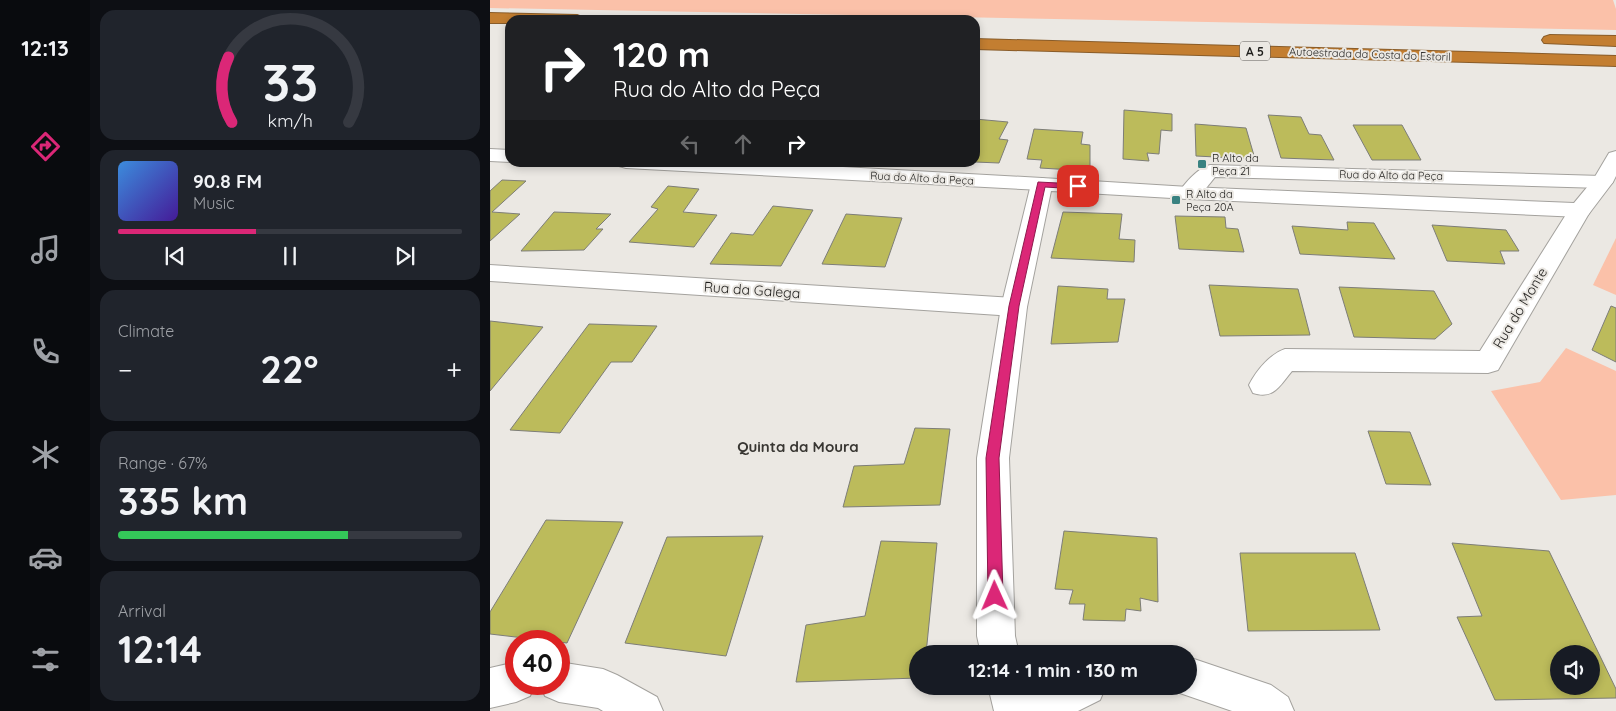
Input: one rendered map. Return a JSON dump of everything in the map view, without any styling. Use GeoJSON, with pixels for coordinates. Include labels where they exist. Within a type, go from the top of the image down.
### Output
{"type":"FeatureCollection","features":[{"type":"Feature","properties":{"kind":"highway"},"geometry":{"type":"LineString","coordinates":[[490,18],[505,18]]}},
{"type":"Feature","properties":{"kind":"highway"},"geometry":{"type":"LineString","coordinates":[[1539,40],[1616,41]]}},
{"type":"Feature","properties":{"kind":"highway","name":"Autoestrada da Costa do Estoril"},"geometry":{"type":"LineString","coordinates":[[980,44],[1616,61]]}},
{"type":"Feature","properties":{"kind":"street"},"geometry":{"type":"LineString","coordinates":[[490,155],[505,156]]}},
{"type":"Feature","properties":{"kind":"street","name":"Rua do Monte"},"geometry":{"type":"LineString","coordinates":[[1263,385],[1285,360],[1488,362],[1580,210],[1602,182],[1616,157]]}},
{"type":"Feature","properties":{"kind":"street","name":"Rua do Alto da Peça"},"geometry":{"type":"LineString","coordinates":[[721,167],[1189,193],[1580,210]]}},
{"type":"Feature","properties":{"kind":"street","name":"Rua do Alto da Peça"},"geometry":{"type":"LineString","coordinates":[[1189,193],[1210,172],[1602,182]]}},
{"type":"Feature","properties":{"kind":"street"},"geometry":{"type":"LineString","coordinates":[[998,645],[996,636],[993,458],[1014,306],[1042,184]]}},
{"type":"Feature","properties":{"kind":"street","name":"Rua da Galega"},"geometry":{"type":"LineString","coordinates":[[490,273],[1014,306]]}},
{"type":"Feature","properties":{"kind":"street"},"geometry":{"type":"LineString","coordinates":[[1197,679],[1257,699],[1274,711]]}},
{"type":"Feature","properties":{"kind":"street"},"geometry":{"type":"LineString","coordinates":[[570,684],[603,689],[643,711]]}},
{"type":"Feature","properties":{"kind":"street"},"geometry":{"type":"LineString","coordinates":[[490,688],[505,685]]}},
{"type":"Feature","properties":{"kind":"street"},"geometry":{"type":"LineString","coordinates":[[1010,695],[1014,711]]}},
{"type":"Feature","properties":{"kind":"street"},"geometry":{"type":"LineString","coordinates":[[1035,711],[1068,695]]}},
{"type":"Feature","properties":{"kind":"shaded area"},"geometry":{"type":"Polygon","coordinates":[[[490,0],[1613,0],[1616,9],[1616,30],[980,18],[980,15],[848,15],[490,8],[490,0]]]}},
{"type":"Feature","properties":{"kind":"shaded area"},"geometry":{"type":"Polygon","coordinates":[[[1616,238],[1616,295],[1593,285],[1616,238]]]}},
{"type":"Feature","properties":{"kind":"shaded area"},"geometry":{"type":"Polygon","coordinates":[[[1566,348],[1616,371],[1616,495],[1561,500],[1491,391],[1540,382],[1566,348]]]}},
{"type":"Feature","properties":{"kind":"building"},"geometry":{"type":"Polygon","coordinates":[[[1124,110],[1172,114],[1172,131],[1161,130],[1159,154],[1147,153],[1149,161],[1123,159],[1124,110]]]}},
{"type":"Feature","properties":{"kind":"building"},"geometry":{"type":"Polygon","coordinates":[[[1268,115],[1301,117],[1309,134],[1321,135],[1334,160],[1281,158],[1268,115]]]}},
{"type":"Feature","properties":{"kind":"building"},"geometry":{"type":"Polygon","coordinates":[[[980,119],[1008,122],[999,139],[1008,140],[999,163],[980,162],[980,119]]]}},
{"type":"Feature","properties":{"kind":"building"},"geometry":{"type":"Polygon","coordinates":[[[1195,124],[1246,128],[1255,159],[1196,156],[1195,124]]]}},
{"type":"Feature","properties":{"kind":"building"},"geometry":{"type":"Polygon","coordinates":[[[1353,125],[1402,125],[1421,160],[1372,160],[1353,125]]]}},
{"type":"Feature","properties":{"kind":"building"},"geometry":{"type":"Polygon","coordinates":[[[1034,129],[1083,132],[1081,144],[1090,145],[1090,171],[1040,168],[1042,160],[1027,159],[1034,129]]]}},
{"type":"Feature","properties":{"kind":"building"},"geometry":{"type":"Polygon","coordinates":[[[502,180],[526,181],[492,212],[520,214],[490,241],[490,191],[502,180]]]}},
{"type":"Feature","properties":{"kind":"building"},"geometry":{"type":"Polygon","coordinates":[[[668,186],[699,189],[683,212],[717,215],[694,247],[629,242],[658,209],[651,207],[668,186]]]}},
{"type":"Feature","properties":{"kind":"building"},"geometry":{"type":"Polygon","coordinates":[[[773,206],[813,210],[781,266],[710,264],[731,233],[753,235],[773,206]]]}},
{"type":"Feature","properties":{"kind":"building"},"geometry":{"type":"Polygon","coordinates":[[[554,212],[611,214],[596,229],[603,229],[584,250],[521,251],[554,212]]]}},
{"type":"Feature","properties":{"kind":"building"},"geometry":{"type":"Polygon","coordinates":[[[1063,212],[1122,214],[1119,239],[1135,240],[1134,262],[1051,258],[1063,212]]]}},
{"type":"Feature","properties":{"kind":"building"},"geometry":{"type":"Polygon","coordinates":[[[846,214],[902,218],[885,267],[822,264],[846,214]]]}},
{"type":"Feature","properties":{"kind":"building"},"geometry":{"type":"Polygon","coordinates":[[[1175,216],[1225,217],[1226,228],[1238,229],[1244,252],[1179,249],[1175,216]]]}},
{"type":"Feature","properties":{"kind":"building"},"geometry":{"type":"Polygon","coordinates":[[[1347,222],[1374,223],[1395,259],[1300,254],[1292,226],[1348,230],[1347,222]]]}},
{"type":"Feature","properties":{"kind":"building"},"geometry":{"type":"Polygon","coordinates":[[[1432,225],[1506,230],[1519,251],[1500,251],[1505,264],[1447,261],[1432,225]]]}},
{"type":"Feature","properties":{"kind":"building"},"geometry":{"type":"Polygon","coordinates":[[[1209,285],[1298,289],[1310,335],[1220,336],[1209,285]]]}},
{"type":"Feature","properties":{"kind":"building"},"geometry":{"type":"Polygon","coordinates":[[[1058,286],[1108,289],[1107,299],[1125,299],[1118,342],[1051,344],[1058,286]]]}},
{"type":"Feature","properties":{"kind":"building"},"geometry":{"type":"Polygon","coordinates":[[[1339,287],[1434,291],[1452,324],[1435,339],[1354,337],[1339,287]]]}},
{"type":"Feature","properties":{"kind":"building"},"geometry":{"type":"Polygon","coordinates":[[[1611,306],[1616,308],[1616,362],[1592,350],[1611,306]]]}},
{"type":"Feature","properties":{"kind":"building"},"geometry":{"type":"Polygon","coordinates":[[[490,321],[543,327],[490,391],[490,321]]]}},
{"type":"Feature","properties":{"kind":"building"},"geometry":{"type":"Polygon","coordinates":[[[589,324],[657,326],[632,362],[611,362],[560,433],[510,430],[589,324]]]}},
{"type":"Feature","properties":{"kind":"building"},"geometry":{"type":"Polygon","coordinates":[[[915,428],[950,429],[940,505],[843,507],[854,466],[904,464],[915,428]]]}},
{"type":"Feature","properties":{"kind":"building"},"geometry":{"type":"Polygon","coordinates":[[[1368,431],[1410,432],[1431,485],[1386,484],[1368,431]]]}},
{"type":"Feature","properties":{"kind":"building"},"geometry":{"type":"Polygon","coordinates":[[[546,520],[623,522],[570,637],[570,630],[505,630],[505,636],[490,634],[490,612],[546,520]]]}},
{"type":"Feature","properties":{"kind":"building"},"geometry":{"type":"Polygon","coordinates":[[[1064,531],[1157,538],[1158,602],[1140,598],[1141,611],[1126,609],[1125,621],[1083,620],[1085,604],[1069,604],[1073,590],[1055,589],[1064,531]]]}},
{"type":"Feature","properties":{"kind":"building"},"geometry":{"type":"Polygon","coordinates":[[[763,536],[726,656],[625,643],[667,537],[763,536]]]}},
{"type":"Feature","properties":{"kind":"building"},"geometry":{"type":"Polygon","coordinates":[[[881,541],[937,543],[927,645],[909,645],[909,678],[796,682],[806,625],[865,616],[881,541]]]}},
{"type":"Feature","properties":{"kind":"building"},"geometry":{"type":"Polygon","coordinates":[[[1452,543],[1549,551],[1595,645],[1550,645],[1550,695],[1600,695],[1600,656],[1616,689],[1616,698],[1495,700],[1457,617],[1482,616],[1452,543]]]}},
{"type":"Feature","properties":{"kind":"building"},"geometry":{"type":"Polygon","coordinates":[[[1240,553],[1355,553],[1380,630],[1248,631],[1240,553]]]}},
{"type":"Feature","properties":{"kind":"place","name":"R Alto da Peça 21"},"geometry":{"type":"Point","coordinates":[1202,164]}},
{"type":"Feature","properties":{"kind":"place","name":"R Alto da Peça 20A"},"geometry":{"type":"Point","coordinates":[1176,200]}},
{"type":"Feature","properties":{"kind":"district","name":"Quinta da Moura"},"geometry":{"type":"Point","coordinates":[798,446]}},
{"type":"Feature","properties":{"kind":"route"},"geometry":{"type":"LineString","coordinates":[[995,596],[993,458],[1014,306],[1042,184],[1078,186]]}}]}
